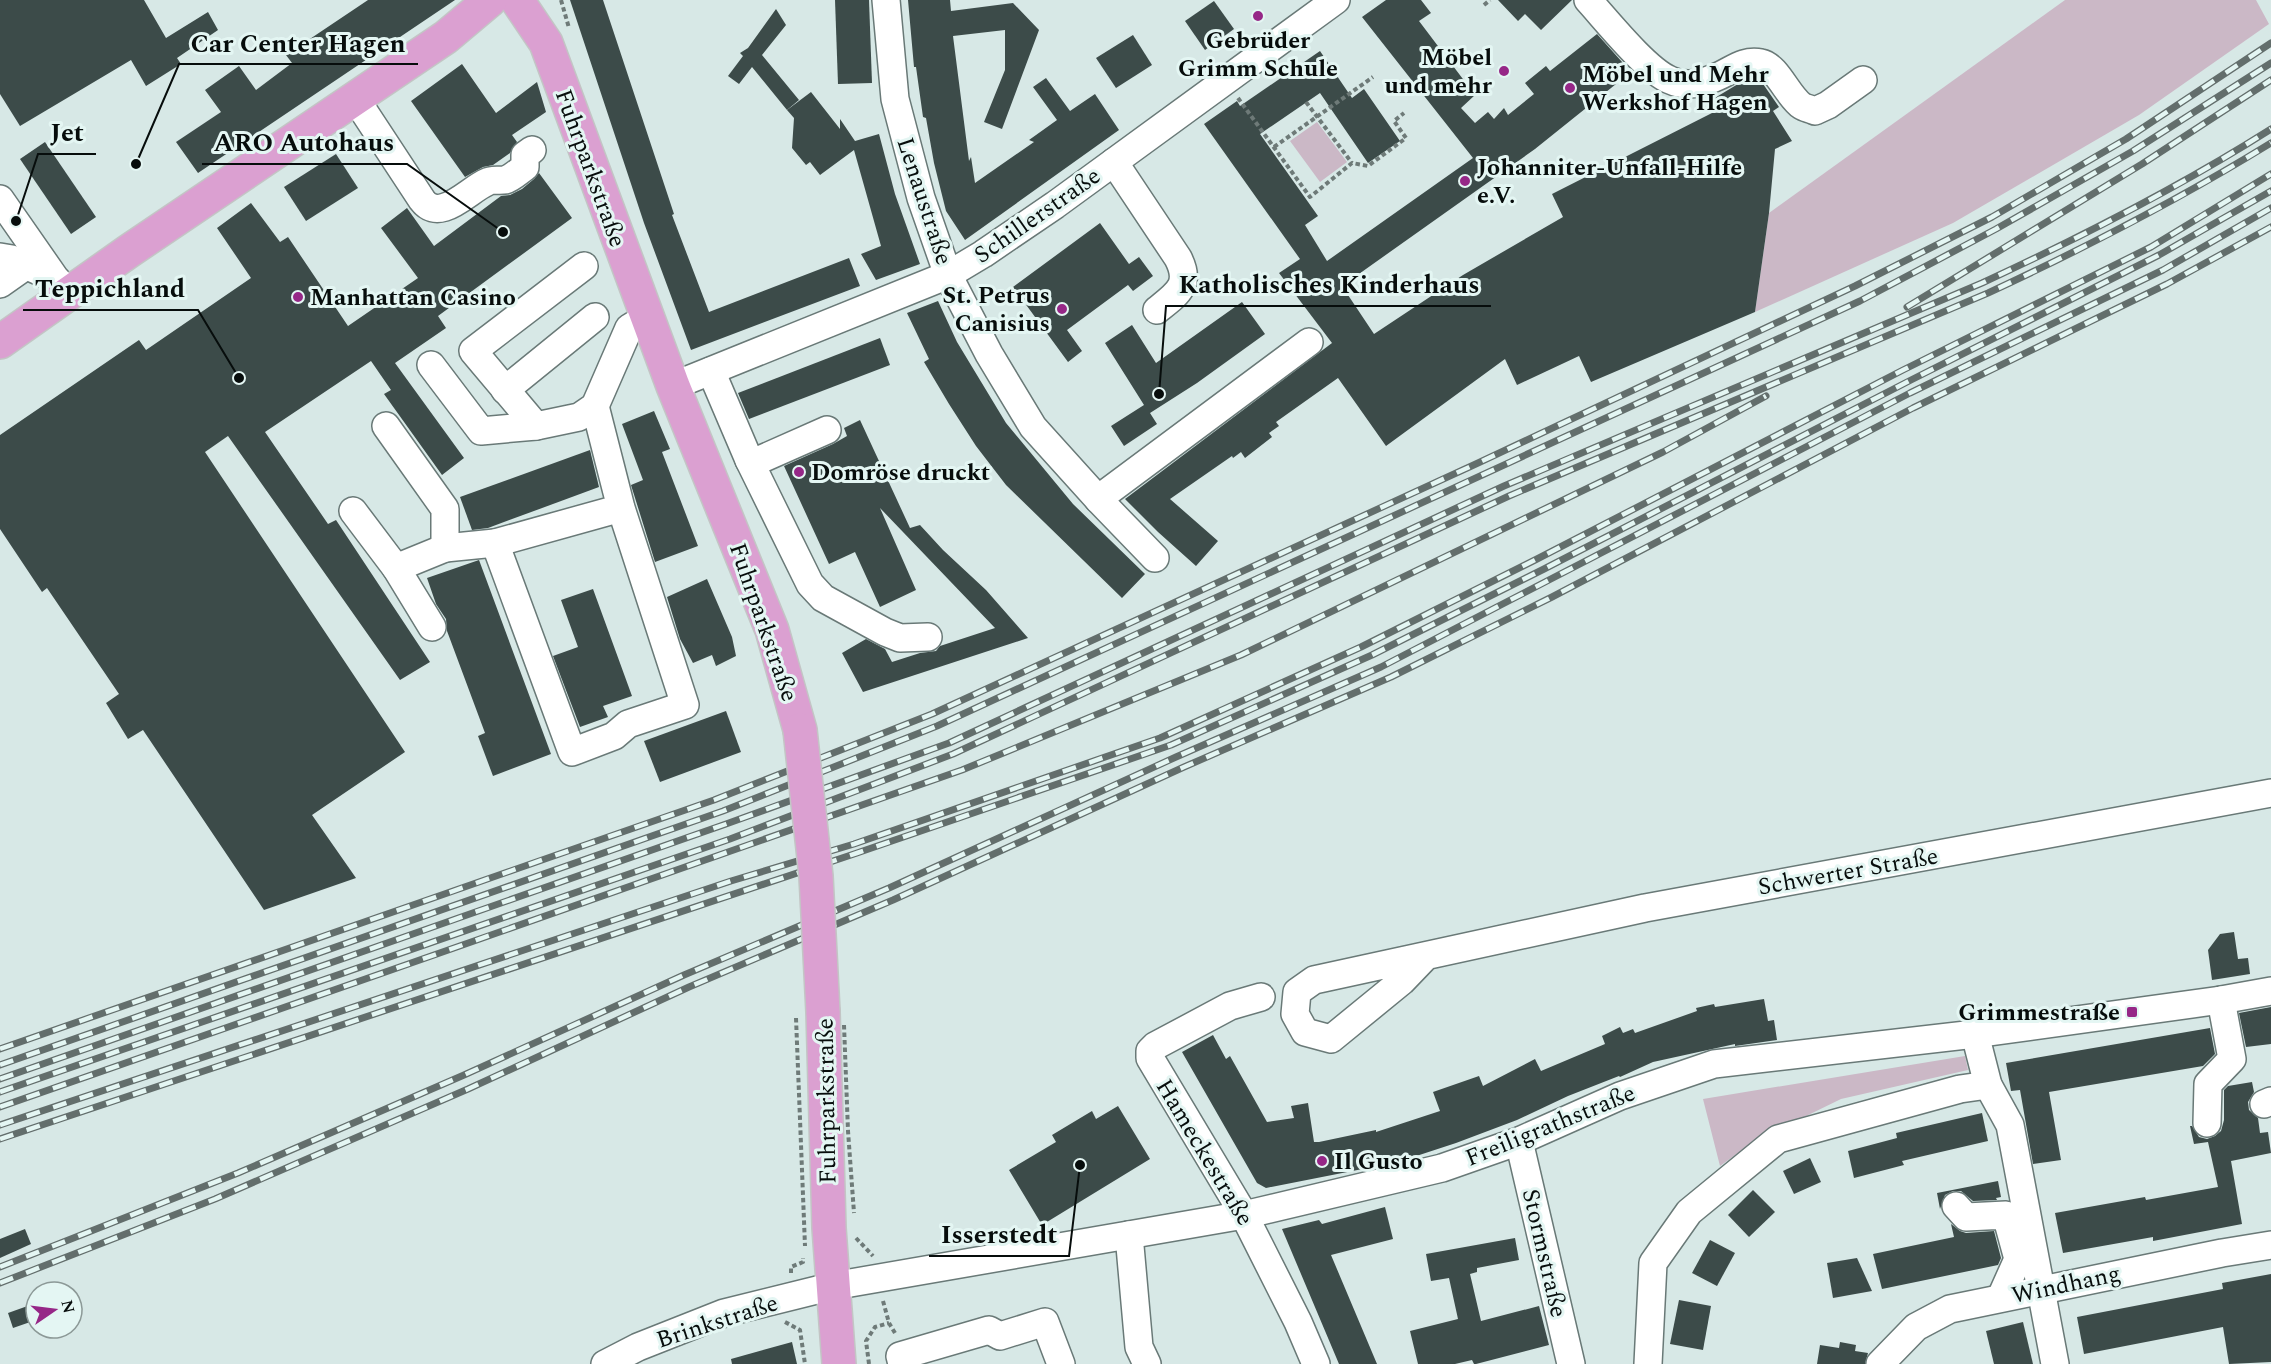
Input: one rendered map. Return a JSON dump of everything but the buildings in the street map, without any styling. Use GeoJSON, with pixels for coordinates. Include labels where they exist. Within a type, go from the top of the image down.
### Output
{"type":"FeatureCollection","features":[{"type":"Feature","properties":{"kind":"main road"},"geometry":{"type":"LineString","coordinates":[[0,342],[62,286],[129,251],[446,37],[490,0]]}},
{"type":"Feature","properties":{"kind":"main road","name":"Fuhrparkstraße"},"geometry":{"type":"LineString","coordinates":[[517,0],[546,43],[673,386],[772,630],[801,730],[816,876],[824,1012],[848,1223],[833,1286],[839,1364]]}},
{"type":"Feature","properties":{"kind":"street","name":"Lenaustraße"},"geometry":{"type":"LineString","coordinates":[[886,0],[895,99],[921,198],[948,275],[989,354],[1033,427],[1155,558]]}},
{"type":"Feature","properties":{"kind":"street","name":"Schillerstraße"},"geometry":{"type":"LineString","coordinates":[[673,386],[948,275],[984,255],[1336,0]]}},
{"type":"Feature","properties":{"kind":"street"},"geometry":{"type":"LineString","coordinates":[[1588,0],[1639,55],[1669,80],[1690,85],[1716,78],[1736,66],[1763,63],[1771,69],[1801,105],[1815,111],[1828,105],[1863,80]]}},
{"type":"Feature","properties":{"kind":"street"},"geometry":{"type":"LineString","coordinates":[[356,98],[426,206],[433,209],[450,205],[488,181],[507,180],[525,167],[525,155],[532,150]]}},
{"type":"Feature","properties":{"kind":"street"},"geometry":{"type":"LineString","coordinates":[[1114,162],[1183,269],[1183,284],[1178,294],[1157,310]]}},
{"type":"Feature","properties":{"kind":"street"},"geometry":{"type":"LineString","coordinates":[[0,199],[62,286]]}},
{"type":"Feature","properties":{"kind":"street"},"geometry":{"type":"LineString","coordinates":[[0,284],[10,262],[62,286]]}},
{"type":"Feature","properties":{"kind":"street"},"geometry":{"type":"LineString","coordinates":[[537,426],[473,351],[584,266]]}},
{"type":"Feature","properties":{"kind":"street"},"geometry":{"type":"LineString","coordinates":[[505,390],[595,316]]}},
{"type":"Feature","properties":{"kind":"street"},"geometry":{"type":"LineString","coordinates":[[431,365],[481,431],[537,426],[579,417],[594,406],[629,328],[647,317]]}},
{"type":"Feature","properties":{"kind":"street"},"geometry":{"type":"LineString","coordinates":[[1098,499],[1309,342]]}},
{"type":"Feature","properties":{"kind":"street"},"geometry":{"type":"LineString","coordinates":[[711,371],[749,460],[810,584],[823,598],[900,638],[928,637]]}},
{"type":"Feature","properties":{"kind":"street"},"geometry":{"type":"LineString","coordinates":[[495,543],[572,752],[614,736],[628,724],[684,705],[621,508],[594,406]]}},
{"type":"Feature","properties":{"kind":"street"},"geometry":{"type":"LineString","coordinates":[[386,426],[445,509],[445,548]]}},
{"type":"Feature","properties":{"kind":"street"},"geometry":{"type":"LineString","coordinates":[[749,460],[757,461],[827,430]]}},
{"type":"Feature","properties":{"kind":"street"},"geometry":{"type":"LineString","coordinates":[[396,568],[445,548],[495,543],[621,508]]}},
{"type":"Feature","properties":{"kind":"street"},"geometry":{"type":"LineString","coordinates":[[353,511],[396,568],[432,627]]}},
{"type":"Feature","properties":{"kind":"street","name":"Schwerter Straße"},"geometry":{"type":"LineString","coordinates":[[1426,956],[1645,908],[2271,793]]}},
{"type":"Feature","properties":{"kind":"street","name":"Freiligrathstraße"},"geometry":{"type":"LineString","coordinates":[[833,1286],[1244,1215],[1442,1168],[1519,1141],[1620,1096],[1714,1064],[1975,1034],[2271,991]]}},
{"type":"Feature","properties":{"kind":"street","name":"Hameckestraße"},"geometry":{"type":"LineString","coordinates":[[1261,997],[1230,1006],[1155,1046],[1150,1051],[1149,1058],[1244,1215],[1298,1322],[1316,1364]]}},
{"type":"Feature","properties":{"kind":"street"},"geometry":{"type":"LineString","coordinates":[[2207,1124],[2208,1084],[2232,1059],[2221,1000]]}},
{"type":"Feature","properties":{"kind":"street"},"geometry":{"type":"LineString","coordinates":[[1975,1034],[1988,1085],[2010,1125],[2055,1364]]}},
{"type":"Feature","properties":{"kind":"street"},"geometry":{"type":"LineString","coordinates":[[1648,1364],[1653,1263],[1689,1212],[1778,1139],[1960,1089],[1988,1085]]}},
{"type":"Feature","properties":{"kind":"street","name":"Stormstraße"},"geometry":{"type":"LineString","coordinates":[[1519,1141],[1570,1364]]}},
{"type":"Feature","properties":{"kind":"street"},"geometry":{"type":"LineString","coordinates":[[1956,1206],[1966,1217],[2006,1215],[2018,1259],[2001,1297]]}},
{"type":"Feature","properties":{"kind":"street"},"geometry":{"type":"LineString","coordinates":[[1129,1235],[1138,1358]]}},
{"type":"Feature","properties":{"kind":"street","name":"Windhang"},"geometry":{"type":"LineString","coordinates":[[1880,1364],[1916,1327],[1950,1309],[2271,1245]]}},
{"type":"Feature","properties":{"kind":"street","name":"Brinkstraße"},"geometry":{"type":"LineString","coordinates":[[605,1364],[638,1347],[724,1313],[833,1286]]}},
{"type":"Feature","properties":{"kind":"street"},"geometry":{"type":"LineString","coordinates":[[905,1359],[989,1330],[1000,1336],[1045,1322],[1061,1364]]}},
{"type":"Feature","properties":{"kind":"path"},"geometry":{"type":"LineString","coordinates":[[1484,5],[1490,0]]}},
{"type":"Feature","properties":{"kind":"path"},"geometry":{"type":"LineString","coordinates":[[1274,147],[1373,77]]}},
{"type":"Feature","properties":{"kind":"path"},"geometry":{"type":"LineString","coordinates":[[1240,101],[1310,197],[1352,163]]}},
{"type":"Feature","properties":{"kind":"path"},"geometry":{"type":"LineString","coordinates":[[1306,102],[1352,163],[1368,166],[1406,138],[1394,121],[1404,113]]}},
{"type":"Feature","properties":{"kind":"path"},"geometry":{"type":"LineString","coordinates":[[848,1223],[856,1239],[873,1254],[876,1278],[889,1323],[905,1359]]}},
{"type":"Feature","properties":{"kind":"path"},"geometry":{"type":"LineString","coordinates":[[869,1364],[866,1341],[875,1327],[889,1323]]}},
{"type":"Feature","properties":{"kind":"shaded area"},"geometry":{"type":"Polygon","coordinates":[[[2065,0],[2256,0],[2269,24],[2139,115],[1953,223],[1755,312],[1769,213],[2065,0]]]}},
{"type":"Feature","properties":{"kind":"shaded area"},"geometry":{"type":"Polygon","coordinates":[[[1317,122],[1347,162],[1320,182],[1290,141],[1317,122]]]}},
{"type":"Feature","properties":{"kind":"shaded area"},"geometry":{"type":"Polygon","coordinates":[[[1965,1056],[1968,1070],[1841,1099],[1753,1142],[1720,1166],[1703,1099],[1965,1056]]]}},
{"type":"Feature","properties":{"kind":"railway"},"geometry":{"type":"LineString","coordinates":[[0,1049],[714,800],[932,714],[1478,463],[1855,286],[1992,217],[2126,139],[2271,43]]}},
{"type":"Feature","properties":{"kind":"railway"},"geometry":{"type":"LineString","coordinates":[[0,1065],[723,811],[937,726],[1860,301],[1996,229],[2133,151],[2271,63]]}},
{"type":"Feature","properties":{"kind":"railway"},"geometry":{"type":"LineString","coordinates":[[1907,307],[2142,164],[2271,80]]}},
{"type":"Feature","properties":{"kind":"railway"},"geometry":{"type":"LineString","coordinates":[[0,1079],[726,824],[949,743],[1504,486],[1982,283],[2129,211],[2271,129]]}},
{"type":"Feature","properties":{"kind":"railway"},"geometry":{"type":"LineString","coordinates":[[0,1092],[730,839],[953,754],[1509,496],[1988,293],[2132,222],[2271,143]]}},
{"type":"Feature","properties":{"kind":"railway"},"geometry":{"type":"LineString","coordinates":[[0,1125],[731,881],[854,844],[1160,738],[1361,647],[1537,559],[1903,370],[2151,247],[2271,174]]}},
{"type":"Feature","properties":{"kind":"railway"},"geometry":{"type":"LineString","coordinates":[[0,1139],[857,853],[1171,745],[1372,655],[1544,569],[2159,255],[2271,191]]}},
{"type":"Feature","properties":{"kind":"railway"},"geometry":{"type":"LineString","coordinates":[[0,1267],[238,1173],[464,1075],[684,975],[889,888],[1176,757],[1381,667],[1910,393],[2163,270],[2271,208]]}},
{"type":"Feature","properties":{"kind":"railway"},"geometry":{"type":"LineString","coordinates":[[0,1283],[215,1199],[468,1089],[689,987],[893,900],[1184,767],[1391,677],[1552,597],[1913,408],[2167,284],[2271,227]]}},
{"type":"Feature","properties":{"kind":"railway"},"geometry":{"type":"LineString","coordinates":[[0,1107],[962,770],[1241,655],[1663,452],[1766,396]]}},
{"type":"Feature","properties":{"kind":"place","name":"Gebrüder Grimm Schule"},"geometry":{"type":"Point","coordinates":[1258,16]}},
{"type":"Feature","properties":{"kind":"place","name":"Möbel und mehr"},"geometry":{"type":"Point","coordinates":[1504,71]}},
{"type":"Feature","properties":{"kind":"place","name":"Möbel und Mehr Werkshof Hagen"},"geometry":{"type":"Point","coordinates":[1570,88]}},
{"type":"Feature","properties":{"kind":"place","name":"Car Center Hagen"},"geometry":{"type":"Point","coordinates":[136,164]}},
{"type":"Feature","properties":{"kind":"place","name":"Johanniter-Unfall-Hilfe e.V."},"geometry":{"type":"Point","coordinates":[1465,181]}},
{"type":"Feature","properties":{"kind":"place","name":"Jet"},"geometry":{"type":"Point","coordinates":[16,221]}},
{"type":"Feature","properties":{"kind":"place","name":"ARO Autohaus"},"geometry":{"type":"Point","coordinates":[503,232]}},
{"type":"Feature","properties":{"kind":"place","name":"Manhattan Casino"},"geometry":{"type":"Point","coordinates":[298,297]}},
{"type":"Feature","properties":{"kind":"place","name":"St. Petrus Canisius"},"geometry":{"type":"Point","coordinates":[1062,309]}},
{"type":"Feature","properties":{"kind":"place","name":"Teppichland"},"geometry":{"type":"Point","coordinates":[239,378]}},
{"type":"Feature","properties":{"kind":"place","name":"Katholisches Kinderhaus"},"geometry":{"type":"Point","coordinates":[1159,394]}},
{"type":"Feature","properties":{"kind":"place","name":"Domröse druckt"},"geometry":{"type":"Point","coordinates":[799,472]}},
{"type":"Feature","properties":{"kind":"place","name":"Grimmestraße"},"geometry":{"type":"Point","coordinates":[2132,1012]}},
{"type":"Feature","properties":{"kind":"place","name":"Il Gusto"},"geometry":{"type":"Point","coordinates":[1322,1161]}},
{"type":"Feature","properties":{"kind":"place","name":"Isserstedt"},"geometry":{"type":"Point","coordinates":[1080,1165]}}]}
